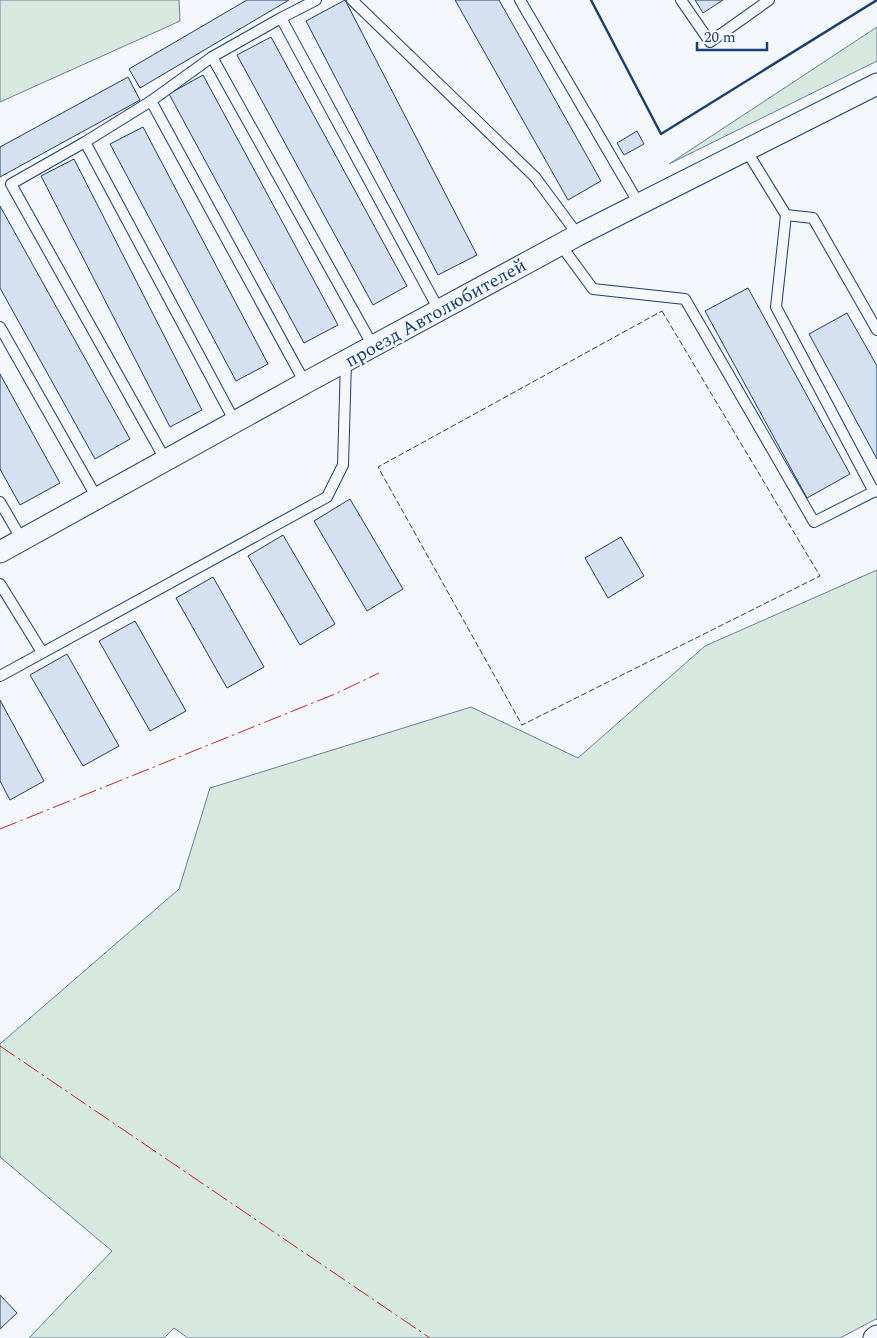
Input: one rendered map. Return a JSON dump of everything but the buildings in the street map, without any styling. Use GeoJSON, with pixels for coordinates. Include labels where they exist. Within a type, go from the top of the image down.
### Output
{"type":"FeatureCollection","features":[{"type":"Feature","properties":{"kind":"street","name":"проезд Автолюбителей"},"geometry":{"type":"LineString","coordinates":[[0,552],[372,346],[569,240],[877,84]]}},
{"type":"Feature","properties":{"kind":"lane"},"geometry":{"type":"LineString","coordinates":[[166,461],[12,184],[86,142],[151,101],[212,57],[316,0]]}},
{"type":"Feature","properties":{"kind":"lane"},"geometry":{"type":"LineString","coordinates":[[352,0],[535,177],[593,290],[685,299],[814,522],[875,491],[776,306],[786,216],[746,150]]}},
{"type":"Feature","properties":{"kind":"lane"},"geometry":{"type":"LineString","coordinates":[[520,0],[639,204]]}},
{"type":"Feature","properties":{"kind":"lane"},"geometry":{"type":"LineString","coordinates":[[681,0],[710,42],[769,0]]}},
{"type":"Feature","properties":{"kind":"lane"},"geometry":{"type":"LineString","coordinates":[[281,18],[439,310]]}},
{"type":"Feature","properties":{"kind":"lane"},"geometry":{"type":"LineString","coordinates":[[212,57],[372,346]]}},
{"type":"Feature","properties":{"kind":"lane"},"geometry":{"type":"LineString","coordinates":[[151,101],[305,383]]}},
{"type":"Feature","properties":{"kind":"lane"},"geometry":{"type":"LineString","coordinates":[[86,142],[235,422]]}},
{"type":"Feature","properties":{"kind":"lane"},"geometry":{"type":"LineString","coordinates":[[786,216],[813,218],[877,330]]}},
{"type":"Feature","properties":{"kind":"lane"},"geometry":{"type":"LineString","coordinates":[[0,327],[97,498]]}},
{"type":"Feature","properties":{"kind":"lane"},"geometry":{"type":"LineString","coordinates":[[0,676],[327,498],[343,465],[346,361]]}},
{"type":"Feature","properties":{"kind":"lane"},"geometry":{"type":"LineString","coordinates":[[0,502],[22,540]]}},
{"type":"Feature","properties":{"kind":"lane"},"geometry":{"type":"LineString","coordinates":[[0,584],[42,652]]}},
{"type":"Feature","properties":{"kind":"shaded area"},"geometry":{"type":"Polygon","coordinates":[[[0,0],[179,0],[180,21],[0,102],[0,0]]]}},
{"type":"Feature","properties":{"kind":"shaded area"},"geometry":{"type":"Polygon","coordinates":[[[877,27],[877,61],[669,164],[877,27]]]}},
{"type":"Feature","properties":{"kind":"shaded area"},"geometry":{"type":"Polygon","coordinates":[[[877,570],[877,1319],[840,1338],[188,1338],[174,1328],[164,1338],[29,1338],[112,1251],[0,1157],[0,1044],[179,889],[210,788],[471,707],[578,758],[705,646],[877,570]]]}},
{"type":"Feature","properties":{"kind":"fence"},"geometry":{"type":"LineString","coordinates":[[662,311],[820,576],[522,725],[378,467],[662,311]]}},
{"type":"Feature","properties":{"kind":"wall"},"geometry":{"type":"LineString","coordinates":[[591,0],[661,134],[877,0]]}},
{"type":"Feature","properties":{"kind":"power"},"geometry":{"type":"LineString","coordinates":[[0,829],[335,694],[379,673]]}},
{"type":"Feature","properties":{"kind":"power"},"geometry":{"type":"LineString","coordinates":[[0,1046],[430,1338]]}}]}
